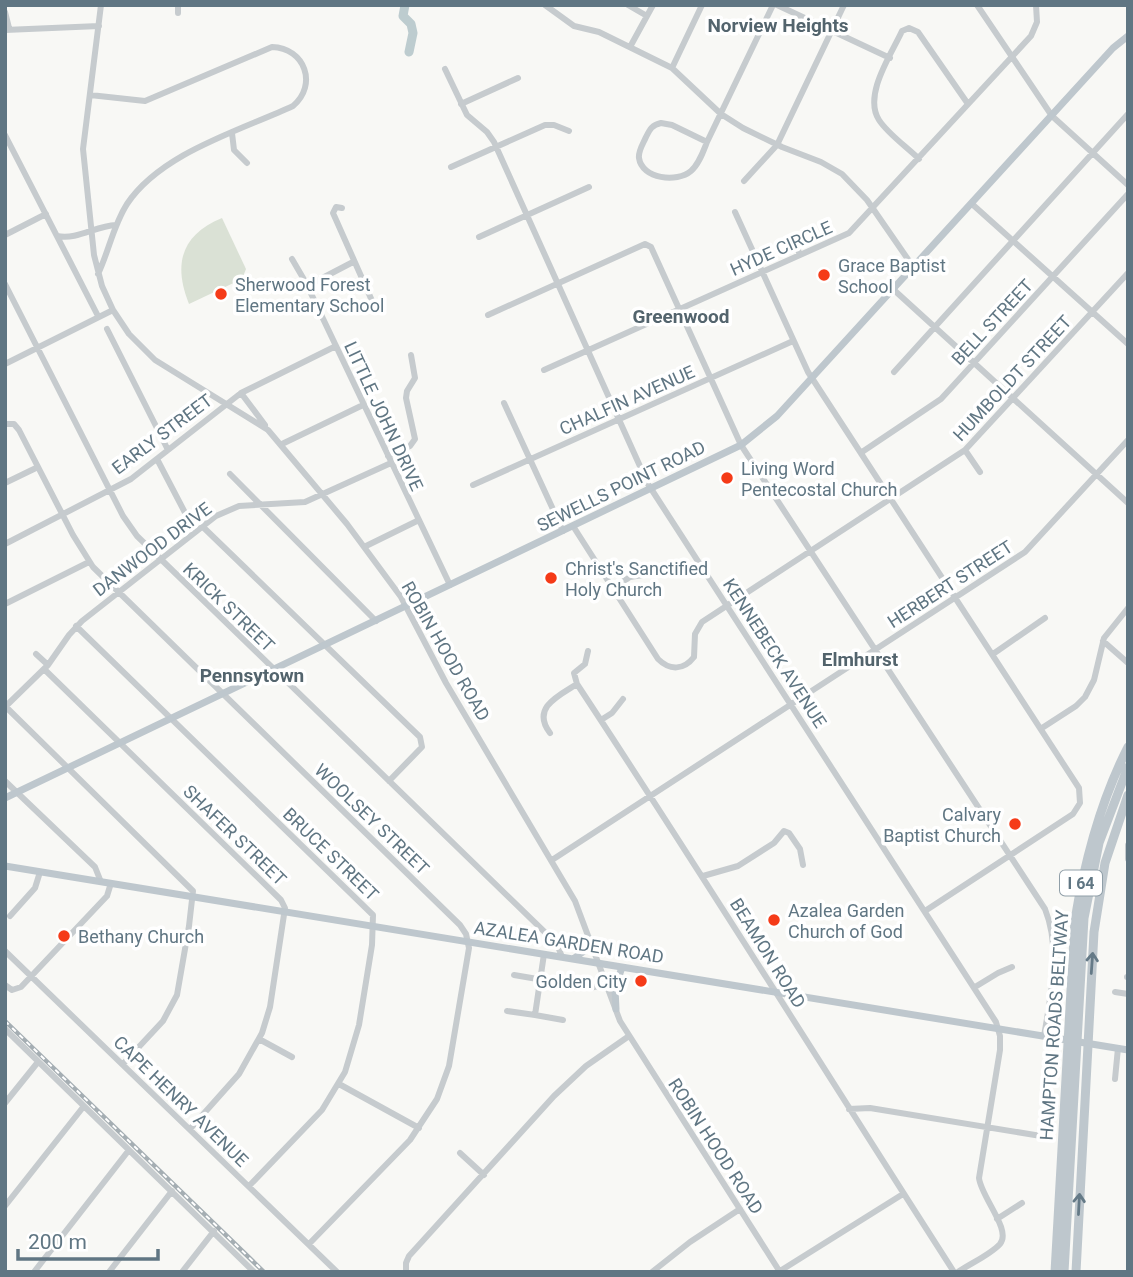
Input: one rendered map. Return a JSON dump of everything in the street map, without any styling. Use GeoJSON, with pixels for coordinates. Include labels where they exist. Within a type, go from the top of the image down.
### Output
{"type":"FeatureCollection","features":[{"type":"Feature","properties":{"kind":"highway","name":"HAMPTON ROADS BELTWAY"},"geometry":{"type":"LineString","coordinates":[[1053,1272],[1071,1056],[1075,919],[1083,870],[1105,796],[1128,747]]}},
{"type":"Feature","properties":{"kind":"highway"},"geometry":{"type":"LineString","coordinates":[[1072,1027],[1090,881],[1105,825],[1128,767]]}},
{"type":"Feature","properties":{"kind":"highway","name":"HAMPTON ROADS BELTWAY"},"geometry":{"type":"LineString","coordinates":[[1076,1272],[1094,932],[1110,844],[1128,795]]}},
{"type":"Feature","properties":{"kind":"highway"},"geometry":{"type":"LineString","coordinates":[[1064,1272],[1071,1056]]}},
{"type":"Feature","properties":{"kind":"main road","name":"SEWELLS POINT ROAD"},"geometry":{"type":"LineString","coordinates":[[5,798],[741,444],[777,416],[1113,48],[1128,36]]}},
{"type":"Feature","properties":{"kind":"main road","name":"AZALEA GARDEN ROAD"},"geometry":{"type":"LineString","coordinates":[[6,864],[40,872],[1128,1050]]}},
{"type":"Feature","properties":{"kind":"main road"},"geometry":{"type":"LineString","coordinates":[[573,959],[587,949],[590,939]]}},
{"type":"Feature","properties":{"kind":"main road"},"geometry":{"type":"LineString","coordinates":[[615,1009],[615,989],[622,967]]}},
{"type":"Feature","properties":{"kind":"street","name":"ROBIN HOOD ROAD"},"geometry":{"type":"LineString","coordinates":[[101,5],[83,149],[90,230],[98,274],[113,310],[129,334],[155,360],[268,430],[282,444],[365,547],[407,606],[446,683],[581,912],[615,1009],[629,1037],[780,1272]]}},
{"type":"Feature","properties":{"kind":"street"},"geometry":{"type":"LineString","coordinates":[[545,5],[566,22],[599,32],[672,68],[721,114],[743,128],[832,168],[851,182],[914,268]]}},
{"type":"Feature","properties":{"kind":"street"},"geometry":{"type":"LineString","coordinates":[[628,5],[647,16]]}},
{"type":"Feature","properties":{"kind":"street"},"geometry":{"type":"LineString","coordinates":[[630,47],[653,5]]}},
{"type":"Feature","properties":{"kind":"street"},"geometry":{"type":"LineString","coordinates":[[672,68],[702,5]]}},
{"type":"Feature","properties":{"kind":"street"},"geometry":{"type":"LineString","coordinates":[[707,142],[672,125],[657,123],[649,131],[639,151],[639,160],[644,168],[667,179],[687,174],[696,165],[775,5],[890,58]]}},
{"type":"Feature","properties":{"kind":"street"},"geometry":{"type":"LineString","coordinates":[[744,181],[777,145],[844,5]]}},
{"type":"Feature","properties":{"kind":"street"},"geometry":{"type":"LineString","coordinates":[[977,5],[1052,116],[1128,185]]}},
{"type":"Feature","properties":{"kind":"street","name":"HYDE CIRCLE"},"geometry":{"type":"LineString","coordinates":[[544,370],[849,233],[1033,33],[1037,22],[1036,5]]}},
{"type":"Feature","properties":{"kind":"street"},"geometry":{"type":"LineString","coordinates":[[5,12],[7,29],[99,26]]}},
{"type":"Feature","properties":{"kind":"street"},"geometry":{"type":"LineString","coordinates":[[919,159],[882,124],[873,103],[875,90],[902,31],[915,29],[968,104]]}},
{"type":"Feature","properties":{"kind":"street"},"geometry":{"type":"LineString","coordinates":[[90,95],[145,101],[268,48],[278,47],[292,52],[302,62],[306,75],[306,87],[293,106],[183,155],[161,168],[128,202],[116,225],[98,274]]}},
{"type":"Feature","properties":{"kind":"street","name":"KENNEBECK AVENUE"},"geometry":{"type":"LineString","coordinates":[[445,69],[471,120],[487,132],[496,147],[651,489],[975,987],[999,1029]]}},
{"type":"Feature","properties":{"kind":"street"},"geometry":{"type":"LineString","coordinates":[[461,104],[518,78]]}},
{"type":"Feature","properties":{"kind":"street"},"geometry":{"type":"LineString","coordinates":[[894,372],[1128,114]]}},
{"type":"Feature","properties":{"kind":"street"},"geometry":{"type":"LineString","coordinates":[[451,167],[545,125],[554,125],[569,131]]}},
{"type":"Feature","properties":{"kind":"street"},"geometry":{"type":"LineString","coordinates":[[232,133],[234,150],[247,163]]}},
{"type":"Feature","properties":{"kind":"street"},"geometry":{"type":"LineString","coordinates":[[5,135],[98,316]]}},
{"type":"Feature","properties":{"kind":"street"},"geometry":{"type":"LineString","coordinates":[[479,237],[589,187]]}},
{"type":"Feature","properties":{"kind":"street","name":"BELL STREET"},"geometry":{"type":"LineString","coordinates":[[862,452],[931,407],[1128,194]]}},
{"type":"Feature","properties":{"kind":"street"},"geometry":{"type":"LineString","coordinates":[[972,204],[1128,344]]}},
{"type":"Feature","properties":{"kind":"street"},"geometry":{"type":"LineString","coordinates":[[342,208],[337,207],[332,213],[373,303],[383,311]]}},
{"type":"Feature","properties":{"kind":"street"},"geometry":{"type":"LineString","coordinates":[[735,212],[812,379],[1042,728],[1081,793],[1080,803],[1070,816],[925,911]]}},
{"type":"Feature","properties":{"kind":"street"},"geometry":{"type":"LineString","coordinates":[[5,235],[46,214]]}},
{"type":"Feature","properties":{"kind":"street"},"geometry":{"type":"LineString","coordinates":[[57,236],[75,237],[90,230],[116,225]]}},
{"type":"Feature","properties":{"kind":"street"},"geometry":{"type":"LineString","coordinates":[[793,237],[800,255]]}},
{"type":"Feature","properties":{"kind":"street"},"geometry":{"type":"LineString","coordinates":[[488,315],[645,244],[651,247],[741,444],[1045,909],[1052,930],[1054,949],[1044,1036]]}},
{"type":"Feature","properties":{"kind":"street","name":"LITTLE JOHN DRIVE"},"geometry":{"type":"LineString","coordinates":[[292,259],[450,585]]}},
{"type":"Feature","properties":{"kind":"street"},"geometry":{"type":"LineString","coordinates":[[307,286],[353,262]]}},
{"type":"Feature","properties":{"kind":"street","name":"HUMBOLDT STREET"},"geometry":{"type":"LineString","coordinates":[[613,588],[662,663],[670,667],[684,667],[694,657],[695,634],[699,625],[965,450],[1128,273]]}},
{"type":"Feature","properties":{"kind":"street","name":"KRICK STREET"},"geometry":{"type":"LineString","coordinates":[[5,284],[130,526],[161,560],[557,944],[562,957]]}},
{"type":"Feature","properties":{"kind":"street"},"geometry":{"type":"LineString","coordinates":[[894,290],[1128,503]]}},
{"type":"Feature","properties":{"kind":"street"},"geometry":{"type":"LineString","coordinates":[[5,364],[113,310]]}},
{"type":"Feature","properties":{"kind":"street"},"geometry":{"type":"LineString","coordinates":[[107,329],[168,450]]}},
{"type":"Feature","properties":{"kind":"street","name":"CHALFIN AVENUE"},"geometry":{"type":"LineString","coordinates":[[472,485],[793,341]]}},
{"type":"Feature","properties":{"kind":"street","name":"EARLY STREET"},"geometry":{"type":"LineString","coordinates":[[5,544],[131,479],[241,393],[336,346]]}},
{"type":"Feature","properties":{"kind":"street","name":"DANWOOD DRIVE"},"geometry":{"type":"LineString","coordinates":[[5,707],[46,667],[76,626],[216,516],[233,508],[298,504],[323,495],[410,446],[415,439],[406,398],[415,378],[411,355]]}},
{"type":"Feature","properties":{"kind":"street"},"geometry":{"type":"LineString","coordinates":[[241,393],[268,430]]}},
{"type":"Feature","properties":{"kind":"street"},"geometry":{"type":"LineString","coordinates":[[504,403],[563,531]]}},
{"type":"Feature","properties":{"kind":"street"},"geometry":{"type":"LineString","coordinates":[[282,444],[363,405]]}},
{"type":"Feature","properties":{"kind":"street","name":"WOOLSEY STREET"},"geometry":{"type":"LineString","coordinates":[[5,425],[17,427],[89,562],[460,925],[469,942]]}},
{"type":"Feature","properties":{"kind":"street","name":"HERBERT STREET"},"geometry":{"type":"LineString","coordinates":[[552,860],[1028,550],[1128,440]]}},
{"type":"Feature","properties":{"kind":"street"},"geometry":{"type":"LineString","coordinates":[[965,450],[980,472]]}},
{"type":"Feature","properties":{"kind":"street"},"geometry":{"type":"LineString","coordinates":[[157,459],[193,528]]}},
{"type":"Feature","properties":{"kind":"street"},"geometry":{"type":"LineString","coordinates":[[5,484],[38,467]]}},
{"type":"Feature","properties":{"kind":"street"},"geometry":{"type":"LineString","coordinates":[[230,474],[376,621]]}},
{"type":"Feature","properties":{"kind":"street"},"geometry":{"type":"LineString","coordinates":[[365,547],[419,520]]}},
{"type":"Feature","properties":{"kind":"street"},"geometry":{"type":"LineString","coordinates":[[573,526],[613,588],[630,577],[643,575]]}},
{"type":"Feature","properties":{"kind":"street"},"geometry":{"type":"LineString","coordinates":[[203,527],[420,737],[423,745],[389,781]]}},
{"type":"Feature","properties":{"kind":"street"},"geometry":{"type":"LineString","coordinates":[[5,604],[89,562]]}},
{"type":"Feature","properties":{"kind":"street"},"geometry":{"type":"LineString","coordinates":[[1042,728],[1085,697],[1094,680],[1103,641],[1128,608]]}},
{"type":"Feature","properties":{"kind":"street"},"geometry":{"type":"LineString","coordinates":[[993,654],[1045,618]]}},
{"type":"Feature","properties":{"kind":"street","name":"BRUCE STREET"},"geometry":{"type":"LineString","coordinates":[[76,626],[371,912],[374,926],[357,1039],[339,1084],[317,1115],[249,1186]]}},
{"type":"Feature","properties":{"kind":"street"},"geometry":{"type":"LineString","coordinates":[[1103,641],[1128,663]]}},
{"type":"Feature","properties":{"kind":"street"},"geometry":{"type":"LineString","coordinates":[[550,733],[543,719],[544,711],[577,684],[574,673],[585,664],[588,651]]}},
{"type":"Feature","properties":{"kind":"street","name":"SHAFER STREET"},"geometry":{"type":"LineString","coordinates":[[36,654],[120,743],[281,900],[286,912],[270,1007],[259,1040],[239,1074],[190,1129]]}},
{"type":"Feature","properties":{"kind":"street","name":"BEAMON ROAD"},"geometry":{"type":"LineString","coordinates":[[577,684],[703,876],[903,1194],[956,1272]]}},
{"type":"Feature","properties":{"kind":"street"},"geometry":{"type":"LineString","coordinates":[[601,720],[612,713],[623,699]]}},
{"type":"Feature","properties":{"kind":"street"},"geometry":{"type":"LineString","coordinates":[[5,707],[190,886],[194,897],[177,995],[163,1021],[123,1065]]}},
{"type":"Feature","properties":{"kind":"street"},"geometry":{"type":"LineString","coordinates":[[5,781],[95,867],[101,882]]}},
{"type":"Feature","properties":{"kind":"street"},"geometry":{"type":"LineString","coordinates":[[703,876],[738,866],[774,843],[784,831],[789,832],[800,849],[803,865]]}},
{"type":"Feature","properties":{"kind":"street"},"geometry":{"type":"LineString","coordinates":[[1128,845],[1128,859]]}},
{"type":"Feature","properties":{"kind":"street"},"geometry":{"type":"LineString","coordinates":[[10,916],[34,888],[40,872]]}},
{"type":"Feature","properties":{"kind":"street"},"geometry":{"type":"LineString","coordinates":[[5,985],[12,990],[18,989],[32,976],[107,896],[111,883]]}},
{"type":"Feature","properties":{"kind":"street"},"geometry":{"type":"LineString","coordinates":[[309,1244],[419,1128],[437,1099],[449,1066],[469,942]]}},
{"type":"Feature","properties":{"kind":"street","name":"CAPE HENRY AVENUE"},"geometry":{"type":"LineString","coordinates":[[5,951],[337,1272]]}},
{"type":"Feature","properties":{"kind":"street"},"geometry":{"type":"LineString","coordinates":[[535,1015],[544,954]]}},
{"type":"Feature","properties":{"kind":"street"},"geometry":{"type":"LineString","coordinates":[[975,987],[1012,967]]}},
{"type":"Feature","properties":{"kind":"street"},"geometry":{"type":"LineString","coordinates":[[514,975],[590,988],[606,984]]}},
{"type":"Feature","properties":{"kind":"street"},"geometry":{"type":"LineString","coordinates":[[1115,992],[1128,994]]}},
{"type":"Feature","properties":{"kind":"street"},"geometry":{"type":"LineString","coordinates":[[508,1011],[563,1020]]}},
{"type":"Feature","properties":{"kind":"street"},"geometry":{"type":"LineString","coordinates":[[5,1029],[254,1272]]}},
{"type":"Feature","properties":{"kind":"street"},"geometry":{"type":"LineString","coordinates":[[956,1272],[1000,1243],[1004,1231],[979,1183],[1000,1050],[999,1029]]}},
{"type":"Feature","properties":{"kind":"street"},"geometry":{"type":"LineString","coordinates":[[406,1272],[409,1256],[569,1081],[629,1037]]}},
{"type":"Feature","properties":{"kind":"street"},"geometry":{"type":"LineString","coordinates":[[259,1040],[292,1057]]}},
{"type":"Feature","properties":{"kind":"street"},"geometry":{"type":"LineString","coordinates":[[1115,1079],[1118,1048]]}},
{"type":"Feature","properties":{"kind":"street"},"geometry":{"type":"LineString","coordinates":[[5,1103],[38,1062]]}},
{"type":"Feature","properties":{"kind":"street"},"geometry":{"type":"LineString","coordinates":[[339,1084],[419,1128]]}},
{"type":"Feature","properties":{"kind":"street"},"geometry":{"type":"LineString","coordinates":[[5,1206],[84,1106]]}},
{"type":"Feature","properties":{"kind":"street"},"geometry":{"type":"LineString","coordinates":[[849,1109],[870,1108],[1041,1136]]}},
{"type":"Feature","properties":{"kind":"street"},"geometry":{"type":"LineString","coordinates":[[33,1272],[129,1150]]}},
{"type":"Feature","properties":{"kind":"street"},"geometry":{"type":"LineString","coordinates":[[460,1153],[484,1175]]}},
{"type":"Feature","properties":{"kind":"street"},"geometry":{"type":"LineString","coordinates":[[109,1272],[172,1191]]}},
{"type":"Feature","properties":{"kind":"street"},"geometry":{"type":"LineString","coordinates":[[780,1272],[903,1194]]}},
{"type":"Feature","properties":{"kind":"street"},"geometry":{"type":"LineString","coordinates":[[998,1219],[1022,1203]]}},
{"type":"Feature","properties":{"kind":"street"},"geometry":{"type":"LineString","coordinates":[[652,1272],[690,1242],[740,1209]]}},
{"type":"Feature","properties":{"kind":"street"},"geometry":{"type":"LineString","coordinates":[[182,1272],[214,1231]]}},
{"type":"Feature","properties":{"kind":"shaded area"},"geometry":{"type":"Polygon","coordinates":[[[222,218],[246,269],[242,279],[189,304],[182,276],[184,252],[197,233],[222,218]]]}},
{"type":"Feature","properties":{"kind":"waterway"},"geometry":{"type":"LineString","coordinates":[[405,5],[403,16],[411,24],[413,33],[409,52]]}},
{"type":"Feature","properties":{"kind":"railway"},"geometry":{"type":"LineString","coordinates":[[5,1021],[264,1272]]}},
{"type":"Feature","properties":{"kind":"place","name":"Grace Baptist School"},"geometry":{"type":"Point","coordinates":[824,275]}},
{"type":"Feature","properties":{"kind":"place","name":"Sherwood Forest Elementary School"},"geometry":{"type":"Point","coordinates":[221,294]}},
{"type":"Feature","properties":{"kind":"place","name":"Living Word Pentecostal Church"},"geometry":{"type":"Point","coordinates":[727,478]}},
{"type":"Feature","properties":{"kind":"place","name":"Christ's Sanctified Holy Church"},"geometry":{"type":"Point","coordinates":[551,578]}},
{"type":"Feature","properties":{"kind":"place","name":"Calvary Baptist Church"},"geometry":{"type":"Point","coordinates":[1015,824]}},
{"type":"Feature","properties":{"kind":"place","name":"Azalea Garden Church of God"},"geometry":{"type":"Point","coordinates":[774,920]}},
{"type":"Feature","properties":{"kind":"place","name":"Bethany Church"},"geometry":{"type":"Point","coordinates":[64,936]}},
{"type":"Feature","properties":{"kind":"place","name":"Golden City"},"geometry":{"type":"Point","coordinates":[641,981]}},
{"type":"Feature","properties":{"kind":"district","name":"Norview Heights"},"geometry":{"type":"Point","coordinates":[778,25]}},
{"type":"Feature","properties":{"kind":"district","name":"Greenwood"},"geometry":{"type":"Point","coordinates":[681,316]}},
{"type":"Feature","properties":{"kind":"district","name":"Elmhurst"},"geometry":{"type":"Point","coordinates":[860,659]}},
{"type":"Feature","properties":{"kind":"district","name":"Pennsytown"},"geometry":{"type":"Point","coordinates":[252,675]}}]}
